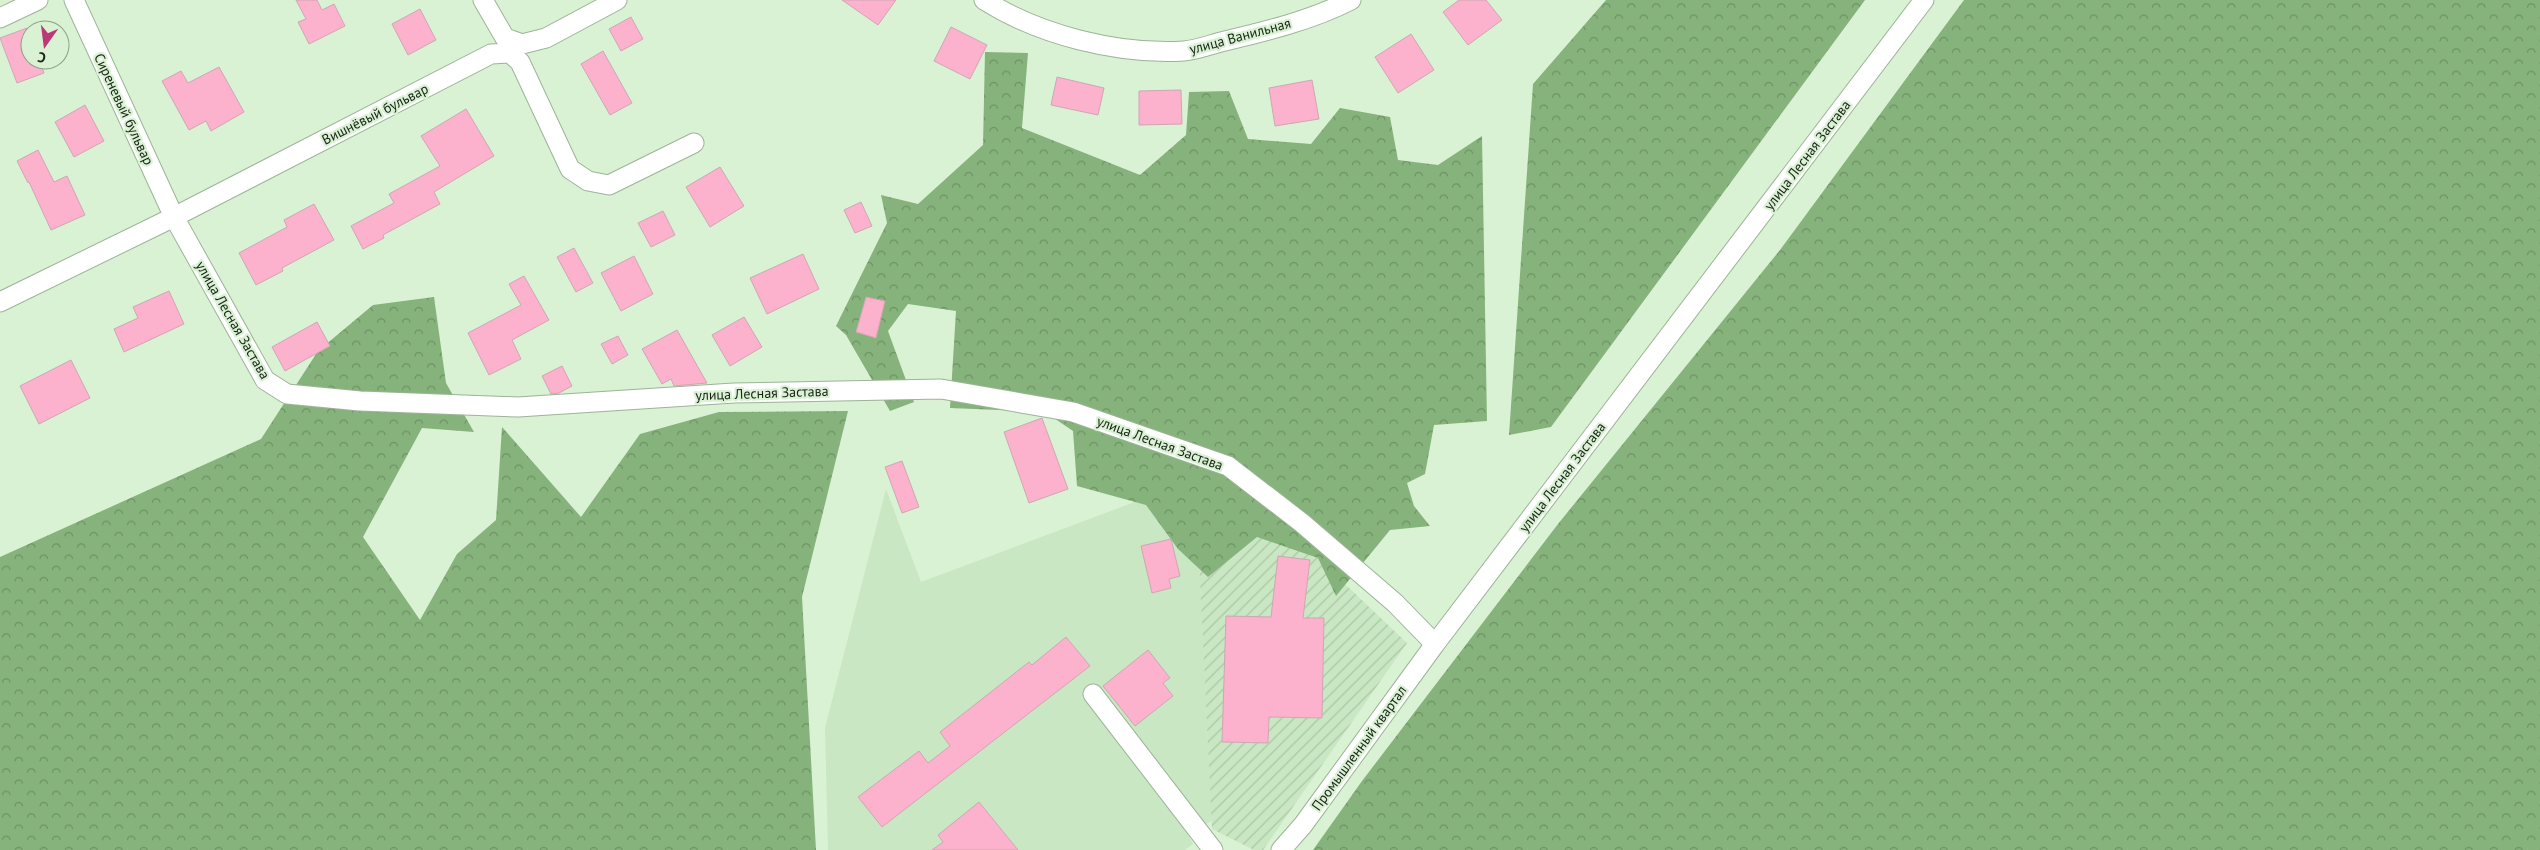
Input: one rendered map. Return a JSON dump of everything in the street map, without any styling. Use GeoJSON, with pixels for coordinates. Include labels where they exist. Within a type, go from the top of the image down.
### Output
{"type":"FeatureCollection","features":[{"type":"Feature","properties":{"kind":"street"},"geometry":{"type":"LineString","coordinates":[[0,18],[38,0]]}},
{"type":"Feature","properties":{"kind":"street","name":"Сиреневый бульвар"},"geometry":{"type":"LineString","coordinates":[[74,0],[174,217]]}},
{"type":"Feature","properties":{"kind":"street"},"geometry":{"type":"LineString","coordinates":[[483,0],[505,38],[522,44],[546,38],[617,0]]}},
{"type":"Feature","properties":{"kind":"street","name":"улица Ванильная"},"geometry":{"type":"LineString","coordinates":[[984,0],[1006,15],[1063,36],[1137,50],[1185,51],[1261,32],[1336,8],[1351,0]]}},
{"type":"Feature","properties":{"kind":"street","name":"улица Лесная Застава"},"geometry":{"type":"LineString","coordinates":[[174,217],[265,380],[287,394],[360,402],[518,407],[734,393],[941,390],[1074,412],[1228,466],[1302,523],[1395,603],[1435,644],[1924,0]]}},
{"type":"Feature","properties":{"kind":"street","name":"Вишнёвый бульвар"},"geometry":{"type":"LineString","coordinates":[[0,302],[174,217],[491,54],[510,53],[520,62],[570,170],[588,181],[609,185],[694,143]]}},
{"type":"Feature","properties":{"kind":"street","name":"Промышленный квартал"},"geometry":{"type":"LineString","coordinates":[[1281,850],[1303,826],[1435,644]]}},
{"type":"Feature","properties":{"kind":"street"},"geometry":{"type":"LineString","coordinates":[[1093,694],[1213,850]]}},
{"type":"Feature","properties":{"kind":"shaded area"},"geometry":{"type":"Polygon","coordinates":[[[1204,476],[1198,539],[1212,821],[1187,833],[1193,844],[1185,850],[828,850],[825,728],[886,489],[921,582],[1204,476]]]}},
{"type":"Feature","properties":{"kind":"shaded area"},"geometry":{"type":"Polygon","coordinates":[[[1285,527],[1407,643],[1263,850],[1254,850],[1212,829],[1198,539],[1285,527]]]}},
{"type":"Feature","properties":{"kind":"green space"},"geometry":{"type":"Polygon","coordinates":[[[1606,0],[1865,0],[1551,427],[1509,435],[1533,84],[1606,0]]]}},
{"type":"Feature","properties":{"kind":"green space"},"geometry":{"type":"Polygon","coordinates":[[[1964,0],[2540,0],[2540,850],[1313,850],[1362,781],[1558,524],[1780,250],[1964,0]]]}},
{"type":"Feature","properties":{"kind":"green space"},"geometry":{"type":"Polygon","coordinates":[[[985,52],[1028,53],[1022,128],[1140,175],[1186,135],[1189,92],[1229,91],[1248,139],[1311,144],[1340,108],[1390,117],[1398,160],[1438,165],[1482,136],[1487,421],[1434,425],[1425,474],[1407,483],[1414,506],[1430,526],[1390,530],[1336,596],[1318,558],[1257,537],[1208,577],[1178,549],[1146,505],[1077,486],[1073,431],[1045,412],[950,408],[956,311],[908,304],[888,331],[914,402],[890,411],[846,335],[836,326],[887,223],[881,195],[918,204],[983,145],[985,52]]]}},
{"type":"Feature","properties":{"kind":"green space"},"geometry":{"type":"Polygon","coordinates":[[[434,297],[446,383],[474,432],[422,428],[363,537],[420,620],[457,554],[496,520],[502,427],[581,517],[640,434],[719,412],[848,411],[802,597],[816,850],[0,850],[0,557],[261,439],[318,351],[373,305],[434,297]]]}},
{"type":"Feature","properties":{"kind":"building"},"geometry":{"type":"Polygon","coordinates":[[[296,0],[317,0],[322,10],[334,4],[345,26],[309,44],[298,22],[306,19],[296,0]]]}},
{"type":"Feature","properties":{"kind":"building"},"geometry":{"type":"Polygon","coordinates":[[[842,0],[896,0],[878,25],[842,0]]]}},
{"type":"Feature","properties":{"kind":"building"},"geometry":{"type":"Polygon","coordinates":[[[1459,0],[1486,0],[1502,20],[1468,45],[1443,12],[1459,0]]]}},
{"type":"Feature","properties":{"kind":"building"},"geometry":{"type":"Polygon","coordinates":[[[420,9],[436,40],[408,55],[392,24],[420,9]]]}},
{"type":"Feature","properties":{"kind":"building"},"geometry":{"type":"Polygon","coordinates":[[[631,17],[643,39],[621,51],[609,29],[631,17]]]}},
{"type":"Feature","properties":{"kind":"building"},"geometry":{"type":"Polygon","coordinates":[[[951,27],[987,45],[970,79],[934,61],[951,27]]]}},
{"type":"Feature","properties":{"kind":"building"},"geometry":{"type":"Polygon","coordinates":[[[20,31],[20,70],[43,70],[44,73],[17,83],[0,38],[20,31]]]}},
{"type":"Feature","properties":{"kind":"building"},"geometry":{"type":"Polygon","coordinates":[[[1411,34],[1434,70],[1398,93],[1375,57],[1411,34]]]}},
{"type":"Feature","properties":{"kind":"building"},"geometry":{"type":"Polygon","coordinates":[[[603,51],[632,103],[610,115],[581,64],[603,51]]]}},
{"type":"Feature","properties":{"kind":"building"},"geometry":{"type":"Polygon","coordinates":[[[219,67],[244,112],[211,131],[206,121],[189,130],[162,81],[181,71],[188,83],[219,67]]]}},
{"type":"Feature","properties":{"kind":"building"},"geometry":{"type":"Polygon","coordinates":[[[1057,77],[1104,88],[1098,115],[1051,105],[1057,77]]]}},
{"type":"Feature","properties":{"kind":"building"},"geometry":{"type":"Polygon","coordinates":[[[1312,80],[1319,119],[1275,126],[1269,88],[1312,80]]]}},
{"type":"Feature","properties":{"kind":"building"},"geometry":{"type":"Polygon","coordinates":[[[1181,90],[1182,124],[1139,125],[1139,91],[1181,90]]]}},
{"type":"Feature","properties":{"kind":"building"},"geometry":{"type":"Polygon","coordinates":[[[85,105],[104,141],[74,157],[55,122],[85,105]]]}},
{"type":"Feature","properties":{"kind":"building"},"geometry":{"type":"Polygon","coordinates":[[[466,109],[494,156],[434,192],[440,204],[383,235],[384,238],[363,249],[351,226],[394,203],[389,194],[440,166],[421,136],[466,109]]]}},
{"type":"Feature","properties":{"kind":"building"},"geometry":{"type":"Polygon","coordinates":[[[38,150],[54,182],[67,176],[85,215],[51,230],[17,161],[38,150]]]}},
{"type":"Feature","properties":{"kind":"building"},"geometry":{"type":"Polygon","coordinates":[[[720,167],[744,206],[710,227],[686,187],[720,167]]]}},
{"type":"Feature","properties":{"kind":"building"},"geometry":{"type":"Polygon","coordinates":[[[861,202],[872,226],[855,233],[844,210],[861,202]]]}},
{"type":"Feature","properties":{"kind":"building"},"geometry":{"type":"Polygon","coordinates":[[[314,204],[334,240],[282,268],[283,271],[256,285],[239,253],[287,227],[284,220],[314,204]]]}},
{"type":"Feature","properties":{"kind":"building"},"geometry":{"type":"Polygon","coordinates":[[[663,211],[675,235],[651,247],[638,223],[663,211]]]}},
{"type":"Feature","properties":{"kind":"building"},"geometry":{"type":"Polygon","coordinates":[[[574,248],[593,283],[576,292],[557,257],[574,248]]]}},
{"type":"Feature","properties":{"kind":"building"},"geometry":{"type":"Polygon","coordinates":[[[803,254],[819,289],[767,314],[750,278],[803,254]]]}},
{"type":"Feature","properties":{"kind":"building"},"geometry":{"type":"Polygon","coordinates":[[[634,256],[653,294],[621,311],[601,273],[634,256]]]}},
{"type":"Feature","properties":{"kind":"building"},"geometry":{"type":"Polygon","coordinates":[[[524,276],[549,320],[512,340],[521,359],[489,375],[468,333],[521,305],[509,284],[524,276]]]}},
{"type":"Feature","properties":{"kind":"building"},"geometry":{"type":"Polygon","coordinates":[[[169,291],[184,324],[124,352],[114,329],[138,318],[133,307],[169,291]]]}},
{"type":"Feature","properties":{"kind":"building"},"geometry":{"type":"Polygon","coordinates":[[[866,297],[885,301],[876,338],[856,332],[866,297]]]}},
{"type":"Feature","properties":{"kind":"building"},"geometry":{"type":"Polygon","coordinates":[[[744,317],[762,347],[730,366],[712,335],[744,317]]]}},
{"type":"Feature","properties":{"kind":"building"},"geometry":{"type":"Polygon","coordinates":[[[317,322],[330,346],[285,371],[272,347],[317,322]]]}},
{"type":"Feature","properties":{"kind":"building"},"geometry":{"type":"Polygon","coordinates":[[[677,330],[707,383],[674,386],[671,379],[662,384],[642,349],[677,330]]]}},
{"type":"Feature","properties":{"kind":"building"},"geometry":{"type":"Polygon","coordinates":[[[618,336],[628,355],[612,364],[601,344],[618,336]]]}},
{"type":"Feature","properties":{"kind":"building"},"geometry":{"type":"Polygon","coordinates":[[[71,360],[90,398],[39,424],[20,386],[71,360]]]}},
{"type":"Feature","properties":{"kind":"building"},"geometry":{"type":"Polygon","coordinates":[[[562,366],[572,386],[559,393],[551,394],[542,376],[562,366]]]}},
{"type":"Feature","properties":{"kind":"building"},"geometry":{"type":"Polygon","coordinates":[[[1042,418],[1068,489],[1029,503],[1004,432],[1042,418]]]}},
{"type":"Feature","properties":{"kind":"building"},"geometry":{"type":"Polygon","coordinates":[[[902,461],[919,507],[902,513],[885,467],[902,461]]]}},
{"type":"Feature","properties":{"kind":"building"},"geometry":{"type":"Polygon","coordinates":[[[1171,539],[1180,576],[1169,579],[1171,588],[1152,593],[1141,546],[1171,539]]]}},
{"type":"Feature","properties":{"kind":"building"},"geometry":{"type":"Polygon","coordinates":[[[1278,556],[1310,560],[1303,618],[1324,618],[1322,718],[1269,717],[1268,743],[1222,742],[1226,616],[1271,617],[1278,556]]]}},
{"type":"Feature","properties":{"kind":"building"},"geometry":{"type":"Polygon","coordinates":[[[1066,637],[1090,666],[882,827],[858,797],[919,751],[928,763],[950,746],[940,732],[1029,662],[1032,665],[1066,637]]]}},
{"type":"Feature","properties":{"kind":"building"},"geometry":{"type":"Polygon","coordinates":[[[1148,650],[1170,678],[1163,683],[1173,696],[1135,726],[1103,686],[1148,650]]]}},
{"type":"Feature","properties":{"kind":"building"},"geometry":{"type":"Polygon","coordinates":[[[979,802],[1018,850],[932,850],[943,842],[938,835],[979,802]]]}}]}
